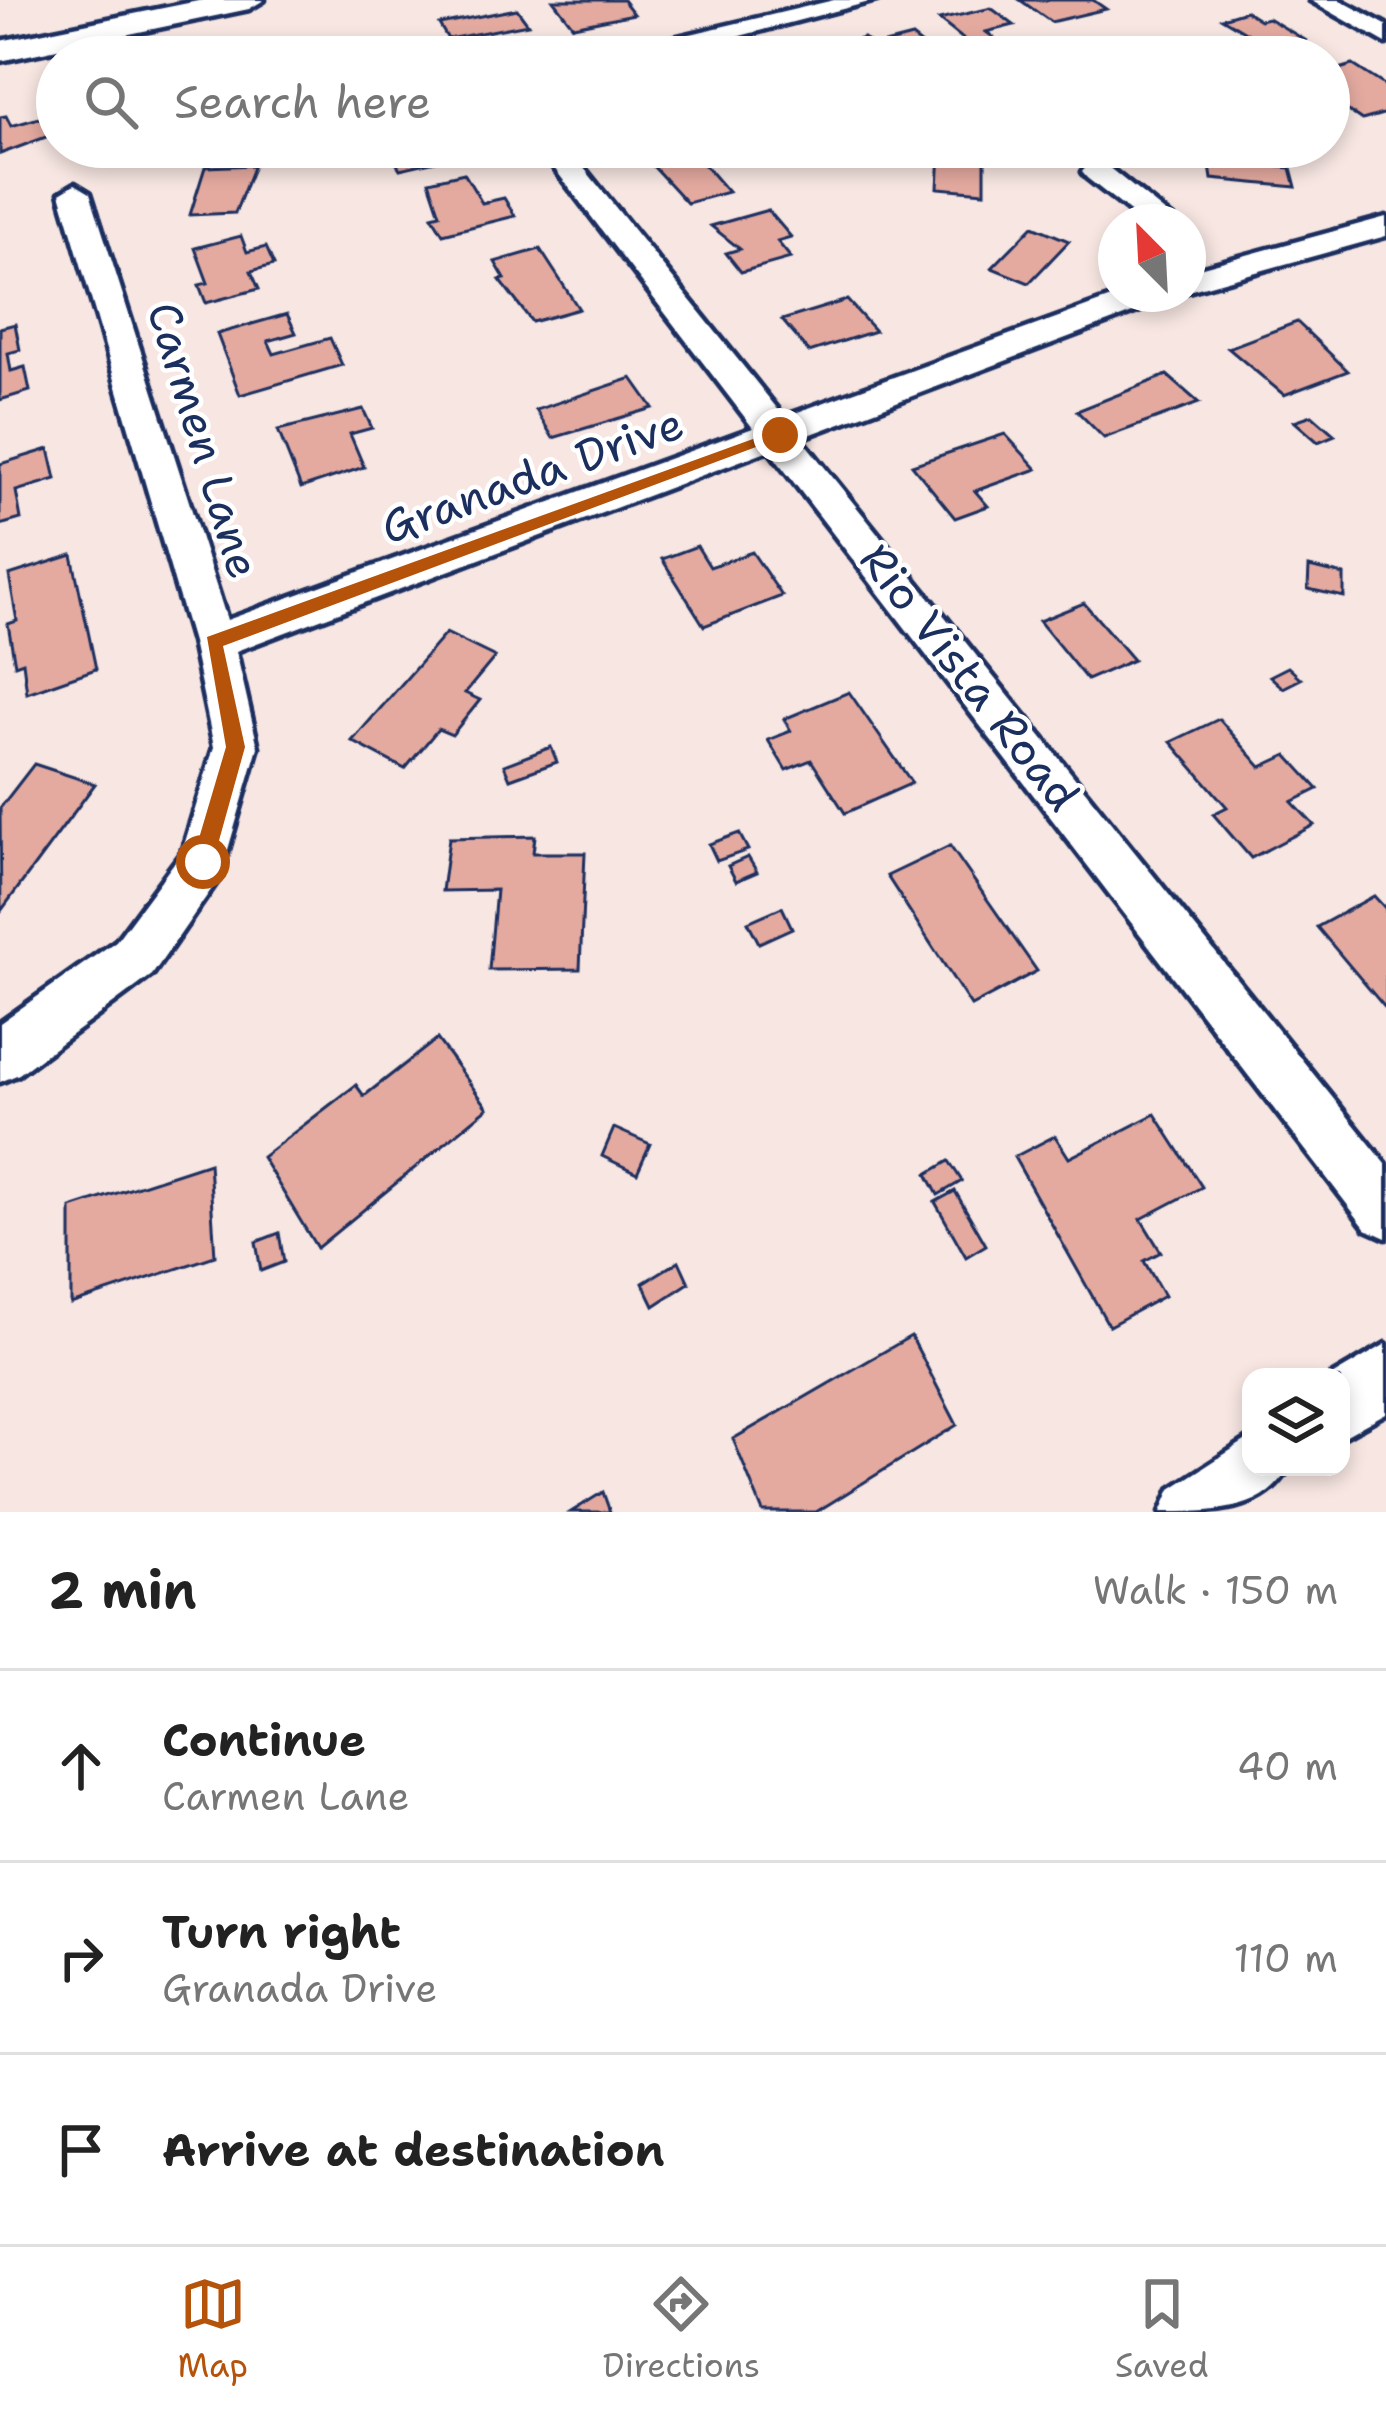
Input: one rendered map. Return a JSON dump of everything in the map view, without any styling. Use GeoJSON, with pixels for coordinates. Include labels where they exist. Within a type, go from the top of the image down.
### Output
{"type":"FeatureCollection","features":[{"type":"Feature","properties":{"kind":"main road"},"geometry":{"type":"LineString","coordinates":[[77,36],[249,0]]}},
{"type":"Feature","properties":{"kind":"main road"},"geometry":{"type":"LineString","coordinates":[[0,52],[36,44]]}},
{"type":"Feature","properties":{"kind":"street"},"geometry":{"type":"LineString","coordinates":[[715,36],[865,0]]}},
{"type":"Feature","properties":{"kind":"street"},"geometry":{"type":"LineString","coordinates":[[1322,0],[1386,35]]}},
{"type":"Feature","properties":{"kind":"street","name":"Rio Vista Road"},"geometry":{"type":"LineString","coordinates":[[569,168],[1386,1209]]}},
{"type":"Feature","properties":{"kind":"street"},"geometry":{"type":"LineString","coordinates":[[1097,172],[1139,204]]}},
{"type":"Feature","properties":{"kind":"street","name":"Carmen Lane"},"geometry":{"type":"LineString","coordinates":[[0,1055],[134,958],[203,862],[236,747],[213,642],[75,194]]}},
{"type":"Feature","properties":{"kind":"street"},"geometry":{"type":"LineString","coordinates":[[1206,274],[1386,226]]}},
{"type":"Feature","properties":{"kind":"street"},"geometry":{"type":"LineString","coordinates":[[1206,256],[1222,268]]}},
{"type":"Feature","properties":{"kind":"street","name":"Granada Drive"},"geometry":{"type":"LineString","coordinates":[[213,642],[1105,312]]}},
{"type":"Feature","properties":{"kind":"street"},"geometry":{"type":"LineString","coordinates":[[1350,1401],[1386,1375]]}},
{"type":"Feature","properties":{"kind":"street"},"geometry":{"type":"LineString","coordinates":[[1194,1512],[1244,1476]]}},
{"type":"Feature","properties":{"kind":"building"},"geometry":{"type":"Polygon","coordinates":[[[553,0],[623,0],[634,14],[573,26],[553,0]]]}},
{"type":"Feature","properties":{"kind":"building"},"geometry":{"type":"Polygon","coordinates":[[[1020,0],[1093,0],[1106,9],[1051,22],[1020,0]]]}},
{"type":"Feature","properties":{"kind":"building"},"geometry":{"type":"Polygon","coordinates":[[[991,8],[1014,25],[986,32],[992,36],[959,36],[939,20],[991,8]]]}},
{"type":"Feature","properties":{"kind":"building"},"geometry":{"type":"Polygon","coordinates":[[[517,9],[528,24],[446,36],[439,24],[517,9]]]}},
{"type":"Feature","properties":{"kind":"building"},"geometry":{"type":"Polygon","coordinates":[[[1246,11],[1298,36],[1252,36],[1222,18],[1246,11]]]}},
{"type":"Feature","properties":{"kind":"building"},"geometry":{"type":"Polygon","coordinates":[[[1350,66],[1386,86],[1386,113],[1362,120],[1350,112],[1350,66]]]}},
{"type":"Feature","properties":{"kind":"building"},"geometry":{"type":"Polygon","coordinates":[[[6,116],[11,126],[36,119],[36,141],[0,154],[0,117],[6,116]]]}},
{"type":"Feature","properties":{"kind":"building"},"geometry":{"type":"Polygon","coordinates":[[[205,168],[253,168],[235,213],[190,215],[205,168]]]}},
{"type":"Feature","properties":{"kind":"building"},"geometry":{"type":"Polygon","coordinates":[[[655,168],[707,168],[728,192],[687,203],[655,168]]]}},
{"type":"Feature","properties":{"kind":"building"},"geometry":{"type":"Polygon","coordinates":[[[939,168],[985,168],[985,192],[938,188],[939,168]]]}},
{"type":"Feature","properties":{"kind":"building"},"geometry":{"type":"Polygon","coordinates":[[[1210,168],[1291,168],[1296,187],[1212,179],[1210,168]]]}},
{"type":"Feature","properties":{"kind":"building"},"geometry":{"type":"Polygon","coordinates":[[[464,173],[482,203],[504,198],[515,216],[443,234],[432,216],[440,214],[429,181],[464,173]]]}},
{"type":"Feature","properties":{"kind":"building"},"geometry":{"type":"Polygon","coordinates":[[[768,210],[791,237],[777,241],[791,258],[741,272],[726,253],[740,249],[711,226],[768,210]]]}},
{"type":"Feature","properties":{"kind":"building"},"geometry":{"type":"Polygon","coordinates":[[[1033,226],[1069,241],[1029,283],[992,268],[1033,226]]]}},
{"type":"Feature","properties":{"kind":"building"},"geometry":{"type":"Polygon","coordinates":[[[241,236],[247,252],[266,247],[274,265],[251,271],[259,289],[206,303],[199,285],[208,283],[195,248],[241,236]]]}},
{"type":"Feature","properties":{"kind":"building"},"geometry":{"type":"Polygon","coordinates":[[[540,249],[579,309],[532,322],[500,280],[505,279],[495,262],[540,249]]]}},
{"type":"Feature","properties":{"kind":"building"},"geometry":{"type":"Polygon","coordinates":[[[847,300],[875,331],[809,352],[782,320],[847,300]]]}},
{"type":"Feature","properties":{"kind":"building"},"geometry":{"type":"Polygon","coordinates":[[[287,314],[296,333],[268,341],[274,354],[330,338],[342,365],[240,395],[217,334],[287,314]]]}},
{"type":"Feature","properties":{"kind":"building"},"geometry":{"type":"Polygon","coordinates":[[[1297,322],[1348,371],[1284,395],[1228,348],[1297,322]]]}},
{"type":"Feature","properties":{"kind":"building"},"geometry":{"type":"Polygon","coordinates":[[[15,324],[20,350],[8,353],[11,371],[25,367],[30,391],[0,400],[0,328],[15,324]]]}},
{"type":"Feature","properties":{"kind":"building"},"geometry":{"type":"Polygon","coordinates":[[[1167,375],[1199,403],[1104,438],[1077,411],[1167,375]]]}},
{"type":"Feature","properties":{"kind":"building"},"geometry":{"type":"Polygon","coordinates":[[[632,378],[653,408],[553,438],[536,410],[632,378]]]}},
{"type":"Feature","properties":{"kind":"building"},"geometry":{"type":"Polygon","coordinates":[[[363,409],[372,428],[350,434],[364,467],[301,488],[278,430],[363,409]]]}},
{"type":"Feature","properties":{"kind":"building"},"geometry":{"type":"Polygon","coordinates":[[[1312,415],[1335,435],[1318,442],[1294,421],[1312,415]]]}},
{"type":"Feature","properties":{"kind":"building"},"geometry":{"type":"Polygon","coordinates":[[[1005,434],[1037,469],[975,491],[988,506],[955,518],[912,465],[1005,434]]]}},
{"type":"Feature","properties":{"kind":"building"},"geometry":{"type":"Polygon","coordinates":[[[49,449],[56,479],[16,491],[21,519],[0,525],[0,464],[49,449]]]}},
{"type":"Feature","properties":{"kind":"building"},"geometry":{"type":"Polygon","coordinates":[[[697,546],[710,567],[752,552],[782,596],[704,626],[662,559],[697,546]]]}},
{"type":"Feature","properties":{"kind":"building"},"geometry":{"type":"Polygon","coordinates":[[[72,555],[96,669],[27,693],[23,662],[15,665],[8,624],[17,621],[9,575],[72,555]]]}},
{"type":"Feature","properties":{"kind":"building"},"geometry":{"type":"Polygon","coordinates":[[[1309,567],[1344,575],[1344,597],[1308,589],[1309,567]]]}},
{"type":"Feature","properties":{"kind":"building"},"geometry":{"type":"Polygon","coordinates":[[[1084,603],[1133,660],[1087,680],[1039,621],[1084,603]]]}},
{"type":"Feature","properties":{"kind":"building"},"geometry":{"type":"Polygon","coordinates":[[[446,633],[495,657],[465,693],[480,700],[452,735],[438,729],[405,769],[352,741],[446,633]]]}},
{"type":"Feature","properties":{"kind":"building"},"geometry":{"type":"Polygon","coordinates":[[[1288,667],[1301,679],[1283,688],[1270,676],[1288,667]]]}},
{"type":"Feature","properties":{"kind":"building"},"geometry":{"type":"Polygon","coordinates":[[[849,692],[912,783],[845,813],[811,760],[786,770],[768,740],[791,731],[784,719],[849,692]]]}},
{"type":"Feature","properties":{"kind":"building"},"geometry":{"type":"Polygon","coordinates":[[[1219,719],[1261,767],[1287,755],[1318,789],[1292,802],[1314,825],[1251,858],[1213,814],[1227,807],[1171,742],[1219,719]]]}},
{"type":"Feature","properties":{"kind":"building"},"geometry":{"type":"Polygon","coordinates":[[[551,747],[557,762],[510,779],[504,765],[551,747]]]}},
{"type":"Feature","properties":{"kind":"building"},"geometry":{"type":"Polygon","coordinates":[[[34,764],[95,784],[1,911],[0,808],[34,764]]]}},
{"type":"Feature","properties":{"kind":"building"},"geometry":{"type":"Polygon","coordinates":[[[739,833],[748,850],[717,861],[709,844],[739,833]]]}},
{"type":"Feature","properties":{"kind":"building"},"geometry":{"type":"Polygon","coordinates":[[[535,836],[533,853],[585,853],[580,969],[489,970],[496,890],[442,891],[449,838],[535,836]]]}},
{"type":"Feature","properties":{"kind":"building"},"geometry":{"type":"Polygon","coordinates":[[[950,846],[1037,971],[971,1006],[887,876],[950,846]]]}},
{"type":"Feature","properties":{"kind":"building"},"geometry":{"type":"Polygon","coordinates":[[[748,857],[757,872],[736,881],[728,866],[748,857]]]}},
{"type":"Feature","properties":{"kind":"building"},"geometry":{"type":"Polygon","coordinates":[[[1374,896],[1386,909],[1386,1009],[1317,927],[1374,896]]]}},
{"type":"Feature","properties":{"kind":"building"},"geometry":{"type":"Polygon","coordinates":[[[782,907],[792,928],[759,943],[748,922],[782,907]]]}},
{"type":"Feature","properties":{"kind":"building"},"geometry":{"type":"Polygon","coordinates":[[[437,1039],[488,1108],[317,1248],[262,1157],[356,1085],[364,1096],[437,1039]]]}},
{"type":"Feature","properties":{"kind":"building"},"geometry":{"type":"Polygon","coordinates":[[[1155,1114],[1202,1187],[1141,1219],[1161,1252],[1144,1261],[1164,1296],[1109,1326],[1014,1157],[1055,1136],[1069,1158],[1155,1114]]]}},
{"type":"Feature","properties":{"kind":"building"},"geometry":{"type":"Polygon","coordinates":[[[614,1128],[650,1144],[637,1173],[602,1156],[614,1128]]]}},
{"type":"Feature","properties":{"kind":"building"},"geometry":{"type":"Polygon","coordinates":[[[949,1161],[962,1181],[938,1195],[927,1174],[949,1161]]]}},
{"type":"Feature","properties":{"kind":"building"},"geometry":{"type":"Polygon","coordinates":[[[209,1163],[215,1256],[71,1304],[71,1208],[209,1163]]]}},
{"type":"Feature","properties":{"kind":"building"},"geometry":{"type":"Polygon","coordinates":[[[955,1191],[986,1245],[966,1257],[935,1202],[955,1191]]]}},
{"type":"Feature","properties":{"kind":"building"},"geometry":{"type":"Polygon","coordinates":[[[279,1233],[284,1262],[261,1271],[256,1242],[279,1233]]]}},
{"type":"Feature","properties":{"kind":"building"},"geometry":{"type":"Polygon","coordinates":[[[679,1261],[689,1283],[654,1306],[643,1283],[679,1261]]]}},
{"type":"Feature","properties":{"kind":"building"},"geometry":{"type":"Polygon","coordinates":[[[911,1336],[957,1425],[816,1512],[763,1512],[733,1439],[911,1336]]]}},
{"type":"Feature","properties":{"kind":"building"},"geometry":{"type":"Polygon","coordinates":[[[603,1492],[610,1512],[571,1512],[603,1492]]]}},
{"type":"Feature","properties":{"kind":"route"},"geometry":{"type":"LineString","coordinates":[[203,862],[236,747],[213,642],[780,435]]}}]}
